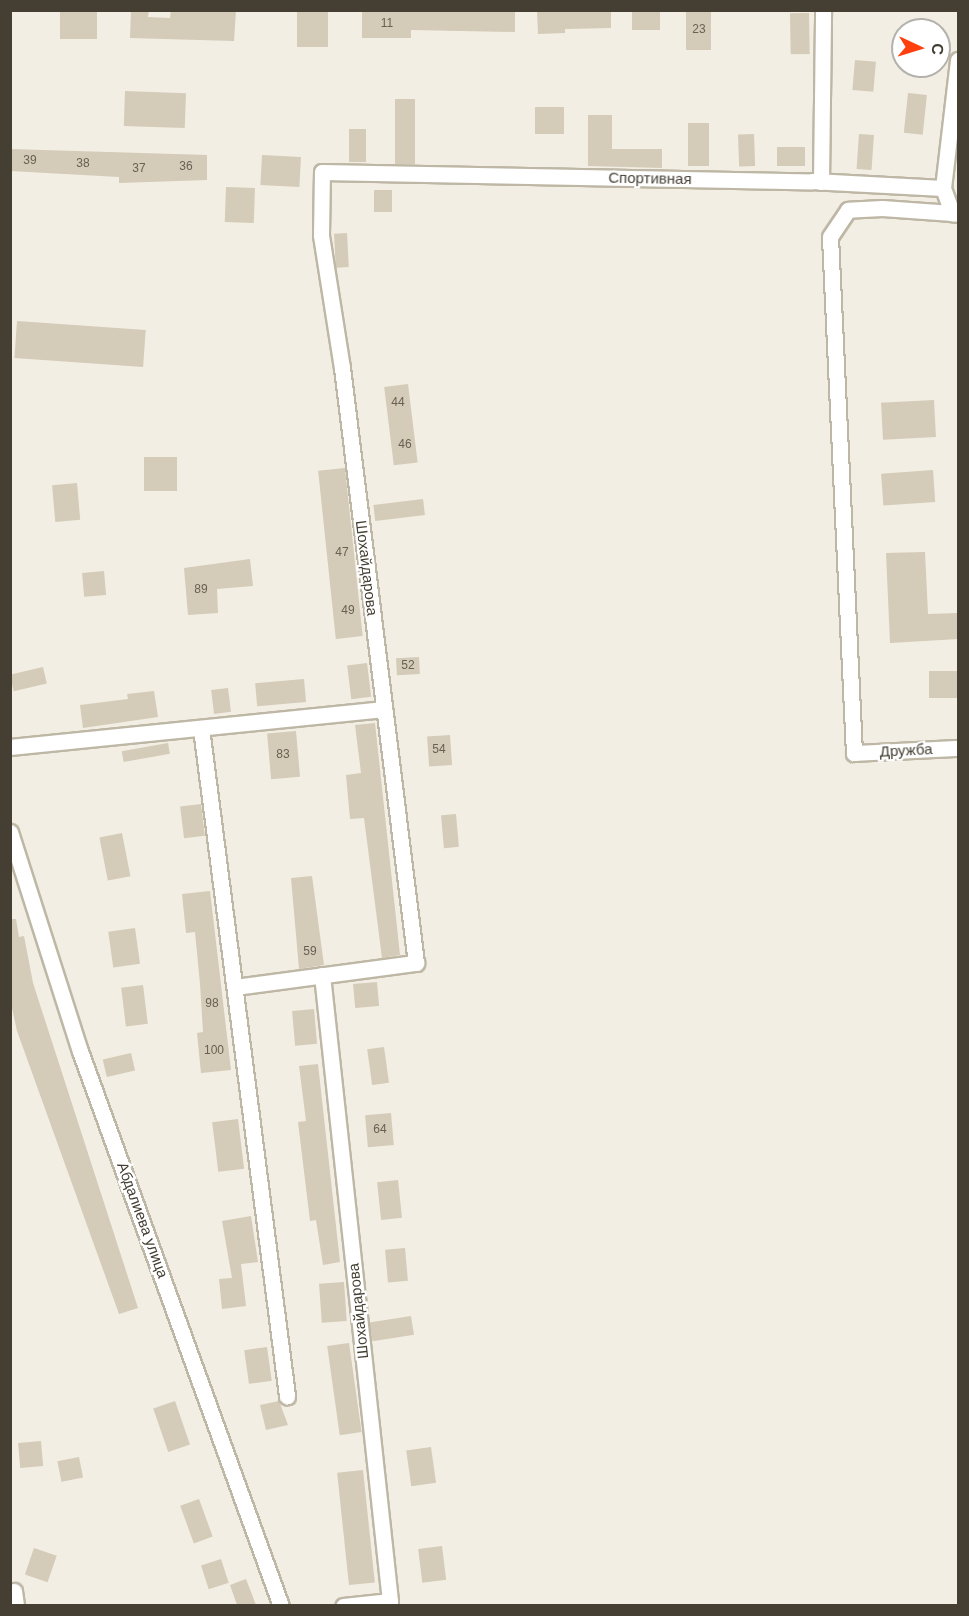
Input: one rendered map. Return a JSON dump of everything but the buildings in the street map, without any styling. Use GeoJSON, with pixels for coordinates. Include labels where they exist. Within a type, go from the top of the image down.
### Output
{"type":"FeatureCollection","features":[{"type":"Feature","properties":{"kind":"street"},"geometry":{"type":"LineString","coordinates":[[822,182],[823,10]]}},
{"type":"Feature","properties":{"kind":"street"},"geometry":{"type":"LineString","coordinates":[[955,214],[943,188],[958,60]]}},
{"type":"Feature","properties":{"kind":"street","name":"Спортивная"},"geometry":{"type":"LineString","coordinates":[[322,172],[822,182],[943,188]]}},
{"type":"Feature","properties":{"kind":"street","name":"Шохайдарова"},"geometry":{"type":"LineString","coordinates":[[322,172],[321,235],[342,368],[416,963],[322,975],[390,1601],[343,1605]]}},
{"type":"Feature","properties":{"kind":"street","name":"Дружба"},"geometry":{"type":"LineString","coordinates":[[955,214],[882,208],[848,210],[830,237],[854,753],[958,748]]}},
{"type":"Feature","properties":{"kind":"street"},"geometry":{"type":"LineString","coordinates":[[10,747],[384,709]]}},
{"type":"Feature","properties":{"kind":"street"},"geometry":{"type":"LineString","coordinates":[[201,728],[287,1396]]}},
{"type":"Feature","properties":{"kind":"street","name":"Абдалиева улица"},"geometry":{"type":"LineString","coordinates":[[10,832],[80,1052],[281,1605]]}},
{"type":"Feature","properties":{"kind":"street"},"geometry":{"type":"LineString","coordinates":[[235,987],[322,975]]}}]}
